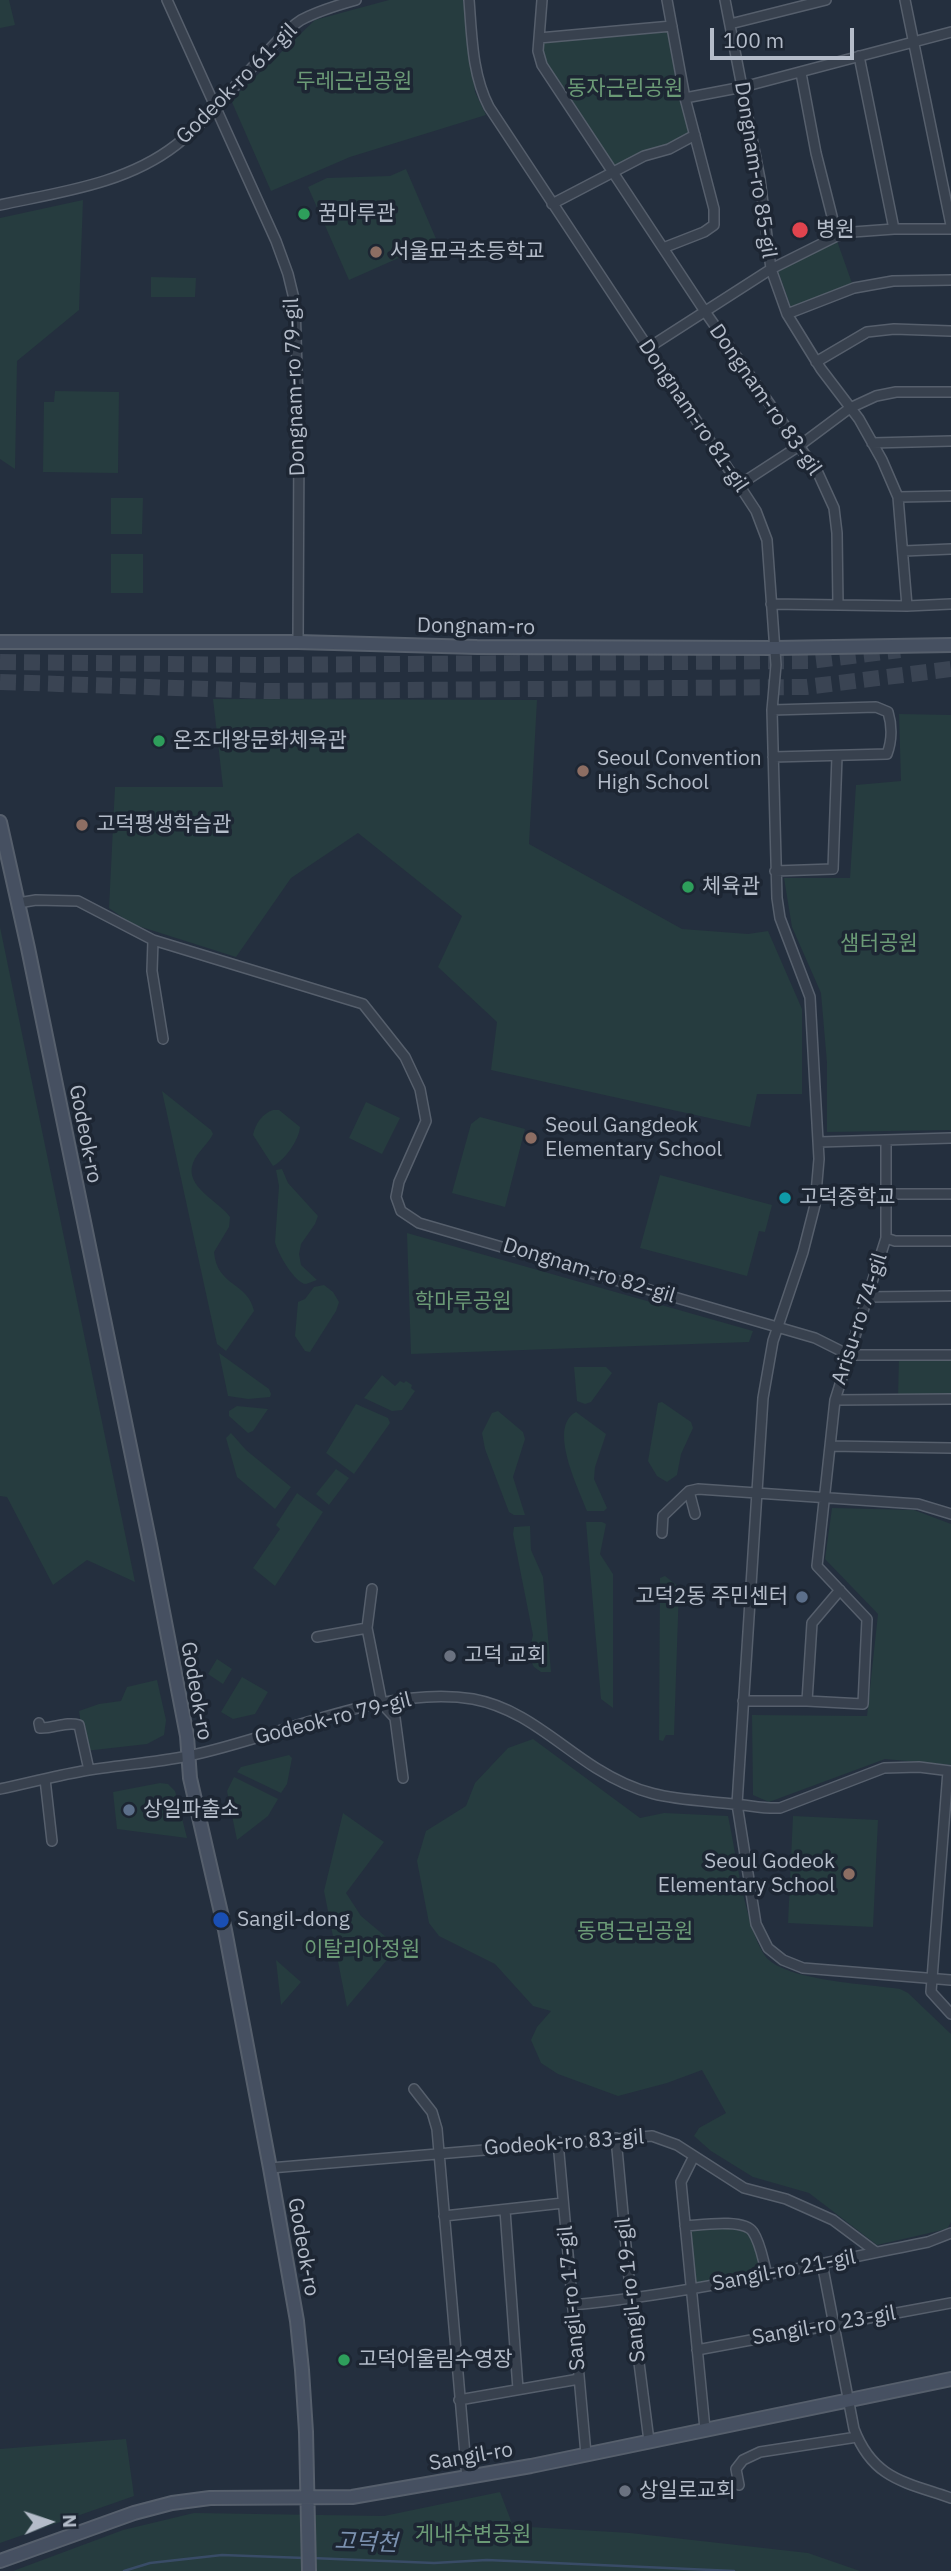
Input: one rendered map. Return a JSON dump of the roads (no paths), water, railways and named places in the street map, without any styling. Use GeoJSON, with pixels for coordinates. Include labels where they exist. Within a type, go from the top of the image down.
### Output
{"type":"FeatureCollection","features":[{"type":"Feature","properties":{"kind":"main road","name":"Dongnam-ro"},"geometry":{"type":"LineString","coordinates":[[0,642],[298,642],[477,647],[776,649],[951,645]]}},
{"type":"Feature","properties":{"kind":"main road","name":"Godeok-ro"},"geometry":{"type":"LineString","coordinates":[[0,822],[149,1544],[187,1735],[187,1757],[228,1943],[270,2168],[297,2321],[306,2432],[309,2571]]}},
{"type":"Feature","properties":{"kind":"main road","name":"Sangil-ro"},"geometry":{"type":"LineString","coordinates":[[0,2561],[172,2502],[209,2498],[352,2497],[467,2478],[951,2379]]}},
{"type":"Feature","properties":{"kind":"street","name":"Dongnam-ro 79-gil"},"geometry":{"type":"LineString","coordinates":[[167,0],[276,241],[295,303],[299,438],[298,642]]}},
{"type":"Feature","properties":{"kind":"street","name":"Godeok-ro 61-gil"},"geometry":{"type":"LineString","coordinates":[[0,205],[108,181],[143,167],[176,145],[300,21],[339,4],[356,0]]}},
{"type":"Feature","properties":{"kind":"street","name":"Dongnam-ro 81-gil"},"geometry":{"type":"LineString","coordinates":[[469,0],[473,56],[480,90],[552,204],[756,511],[767,540],[776,649]]}},
{"type":"Feature","properties":{"kind":"street","name":"Dongnam-ro 83-gil"},"geometry":{"type":"LineString","coordinates":[[542,0],[538,51],[542,65],[706,313],[818,473],[834,508],[838,605]]}},
{"type":"Feature","properties":{"kind":"street"},"geometry":{"type":"LineString","coordinates":[[663,248],[704,232],[714,225],[713,209],[685,98],[667,0]]}},
{"type":"Feature","properties":{"kind":"street","name":"Dongnam-ro 85-gil"},"geometry":{"type":"LineString","coordinates":[[725,0],[760,179],[771,269],[787,314],[816,362],[872,443],[898,497],[907,606]]}},
{"type":"Feature","properties":{"kind":"street"},"geometry":{"type":"LineString","coordinates":[[730,24],[825,0]]}},
{"type":"Feature","properties":{"kind":"street"},"geometry":{"type":"LineString","coordinates":[[648,348],[771,269],[836,236],[853,232],[951,227],[905,0]]}},
{"type":"Feature","properties":{"kind":"street"},"geometry":{"type":"LineString","coordinates":[[539,38],[672,26]]}},
{"type":"Feature","properties":{"kind":"street"},"geometry":{"type":"LineString","coordinates":[[685,98],[801,73],[951,32]]}},
{"type":"Feature","properties":{"kind":"street"},"geometry":{"type":"LineString","coordinates":[[859,57],[894,229]]}},
{"type":"Feature","properties":{"kind":"street"},"geometry":{"type":"LineString","coordinates":[[801,73],[816,153],[836,236]]}},
{"type":"Feature","properties":{"kind":"street"},"geometry":{"type":"LineString","coordinates":[[552,204],[644,156],[668,149],[695,135]]}},
{"type":"Feature","properties":{"kind":"street"},"geometry":{"type":"LineString","coordinates":[[787,314],[854,288],[893,281],[951,280]]}},
{"type":"Feature","properties":{"kind":"street"},"geometry":{"type":"LineString","coordinates":[[816,362],[867,332],[894,329],[951,331]]}},
{"type":"Feature","properties":{"kind":"street"},"geometry":{"type":"LineString","coordinates":[[739,485],[799,446],[850,408],[876,396],[951,392]]}},
{"type":"Feature","properties":{"kind":"street"},"geometry":{"type":"LineString","coordinates":[[872,443],[951,441]]}},
{"type":"Feature","properties":{"kind":"street"},"geometry":{"type":"LineString","coordinates":[[898,497],[951,496]]}},
{"type":"Feature","properties":{"kind":"street"},"geometry":{"type":"LineString","coordinates":[[904,551],[951,549]]}},
{"type":"Feature","properties":{"kind":"street"},"geometry":{"type":"LineString","coordinates":[[771,604],[951,604]]}},
{"type":"Feature","properties":{"kind":"street"},"geometry":{"type":"LineString","coordinates":[[776,649],[772,710],[775,871],[780,918],[810,997],[819,1142],[815,1205],[768,1365],[763,1398],[737,1804],[756,1924],[768,1948],[783,1960],[803,1968],[951,1980]]}},
{"type":"Feature","properties":{"kind":"street"},"geometry":{"type":"LineString","coordinates":[[772,710],[876,707],[888,712],[891,721],[890,747],[887,754],[773,757]]}},
{"type":"Feature","properties":{"kind":"street"},"geometry":{"type":"LineString","coordinates":[[775,871],[833,869],[837,756]]}},
{"type":"Feature","properties":{"kind":"street"},"geometry":{"type":"LineString","coordinates":[[18,903],[36,900],[78,901],[153,940],[152,971],[163,1039]]}},
{"type":"Feature","properties":{"kind":"street","name":"Dongnam-ro 82-gil"},"geometry":{"type":"LineString","coordinates":[[153,940],[363,1004],[405,1057],[421,1089],[426,1121],[396,1197],[401,1211],[419,1223],[815,1338],[849,1355]]}},
{"type":"Feature","properties":{"kind":"street"},"geometry":{"type":"LineString","coordinates":[[819,1142],[951,1138]]}},
{"type":"Feature","properties":{"kind":"street","name":"Arisu-ro 74-gil"},"geometry":{"type":"LineString","coordinates":[[840,1590],[817,1566],[835,1399],[886,1238],[886,1141]]}},
{"type":"Feature","properties":{"kind":"street"},"geometry":{"type":"LineString","coordinates":[[886,1194],[951,1194]]}},
{"type":"Feature","properties":{"kind":"street"},"geometry":{"type":"LineString","coordinates":[[886,1238],[895,1241],[951,1241]]}},
{"type":"Feature","properties":{"kind":"street"},"geometry":{"type":"LineString","coordinates":[[867,1297],[951,1296]]}},
{"type":"Feature","properties":{"kind":"street"},"geometry":{"type":"LineString","coordinates":[[849,1355],[951,1355]]}},
{"type":"Feature","properties":{"kind":"street"},"geometry":{"type":"LineString","coordinates":[[835,1399],[951,1399]]}},
{"type":"Feature","properties":{"kind":"street"},"geometry":{"type":"LineString","coordinates":[[830,1446],[951,1448]]}},
{"type":"Feature","properties":{"kind":"street"},"geometry":{"type":"LineString","coordinates":[[662,1532],[663,1516],[689,1491],[698,1489],[918,1504],[951,1514]]}},
{"type":"Feature","properties":{"kind":"street"},"geometry":{"type":"LineString","coordinates":[[689,1491],[695,1514]]}},
{"type":"Feature","properties":{"kind":"street"},"geometry":{"type":"LineString","coordinates":[[372,1589],[367,1628],[382,1704],[395,1718],[403,1779]]}},
{"type":"Feature","properties":{"kind":"street"},"geometry":{"type":"LineString","coordinates":[[743,1701],[863,1704],[867,1619],[840,1590],[812,1623],[807,1701]]}},
{"type":"Feature","properties":{"kind":"street"},"geometry":{"type":"LineString","coordinates":[[317,1637],[367,1628]]}},
{"type":"Feature","properties":{"kind":"street","name":"Godeok-ro 79-gil"},"geometry":{"type":"LineString","coordinates":[[0,1789],[89,1770],[187,1757],[324,1717],[428,1697],[473,1699],[520,1714],[594,1767],[625,1785],[674,1800],[737,1804],[762,1809],[780,1808],[884,1768],[919,1767],[950,1771]]}},
{"type":"Feature","properties":{"kind":"street"},"geometry":{"type":"LineString","coordinates":[[39,1723],[40,1728],[46,1729],[74,1723],[79,1725],[89,1770]]}},
{"type":"Feature","properties":{"kind":"street"},"geometry":{"type":"LineString","coordinates":[[950,1771],[931,1992],[951,2014]]}},
{"type":"Feature","properties":{"kind":"street"},"geometry":{"type":"LineString","coordinates":[[45,1779],[52,1841]]}},
{"type":"Feature","properties":{"kind":"street"},"geometry":{"type":"LineString","coordinates":[[414,2089],[432,2112],[437,2129],[467,2478]]}},
{"type":"Feature","properties":{"kind":"street","name":"Godeok-ro 83-gil"},"geometry":{"type":"LineString","coordinates":[[270,2168],[652,2136],[677,2145],[744,2188],[786,2199],[833,2220],[876,2252]]}},
{"type":"Feature","properties":{"kind":"street","name":"Sangil-ro 19-gil"},"geometry":{"type":"LineString","coordinates":[[616,2138],[631,2300],[649,2441]]}},
{"type":"Feature","properties":{"kind":"street","name":"Sangil-ro 17-gil"},"geometry":{"type":"LineString","coordinates":[[558,2142],[586,2454]]}},
{"type":"Feature","properties":{"kind":"street","name":"Sangil-ro 21-gil"},"geometry":{"type":"LineString","coordinates":[[694,2157],[681,2182],[705,2429]]}},
{"type":"Feature","properties":{"kind":"street"},"geometry":{"type":"LineString","coordinates":[[444,2216],[563,2203]]}},
{"type":"Feature","properties":{"kind":"street"},"geometry":{"type":"LineString","coordinates":[[505,2210],[518,2389]]}},
{"type":"Feature","properties":{"kind":"street"},"geometry":{"type":"LineString","coordinates":[[685,2226],[748,2226],[754,2233],[767,2274]]}},
{"type":"Feature","properties":{"kind":"street"},"geometry":{"type":"LineString","coordinates":[[876,2252],[935,2240],[951,2233]]}},
{"type":"Feature","properties":{"kind":"street","name":"Sangil-ro 21-gil"},"geometry":{"type":"LineString","coordinates":[[691,2289],[876,2252]]}},
{"type":"Feature","properties":{"kind":"street"},"geometry":{"type":"LineString","coordinates":[[822,2263],[849,2401],[862,2450],[884,2472],[951,2498]]}},
{"type":"Feature","properties":{"kind":"street"},"geometry":{"type":"LineString","coordinates":[[572,2305],[631,2300],[691,2289]]}},
{"type":"Feature","properties":{"kind":"street","name":"Sangil-ro 23-gil"},"geometry":{"type":"LineString","coordinates":[[697,2350],[951,2303]]}},
{"type":"Feature","properties":{"kind":"street"},"geometry":{"type":"LineString","coordinates":[[459,2400],[579,2379]]}},
{"type":"Feature","properties":{"kind":"street"},"geometry":{"type":"LineString","coordinates":[[739,2484],[736,2469],[751,2455],[857,2437]]}},
{"type":"Feature","properties":{"kind":"waterway","name":"고덕천"},"geometry":{"type":"LineString","coordinates":[[124,2571],[150,2563],[222,2555],[305,2558]]}},
{"type":"Feature","properties":{"kind":"waterway","name":"고덕천"},"geometry":{"type":"LineString","coordinates":[[311,2558],[434,2563],[487,2560],[734,2571]]}},
{"type":"Feature","properties":{"kind":"tunnel"},"geometry":{"type":"LineString","coordinates":[[0,662],[258,665],[811,661],[900,650]]}},
{"type":"Feature","properties":{"kind":"tunnel"},"geometry":{"type":"LineString","coordinates":[[0,682],[267,691],[806,687],[951,669]]}},
{"type":"Feature","properties":{"kind":"place","name":"꿈마루관"},"geometry":{"type":"Point","coordinates":[304,214]}},
{"type":"Feature","properties":{"kind":"place","name":"병원"},"geometry":{"type":"Point","coordinates":[800,230]}},
{"type":"Feature","properties":{"kind":"place","name":"서울묘곡초등학교"},"geometry":{"type":"Point","coordinates":[376,252]}},
{"type":"Feature","properties":{"kind":"place","name":"온조대왕문화체육관"},"geometry":{"type":"Point","coordinates":[159,741]}},
{"type":"Feature","properties":{"kind":"place","name":"Seoul Convention High School"},"geometry":{"type":"Point","coordinates":[583,771]}},
{"type":"Feature","properties":{"kind":"place","name":"고덕평생학습관"},"geometry":{"type":"Point","coordinates":[82,825]}},
{"type":"Feature","properties":{"kind":"place","name":"체육관"},"geometry":{"type":"Point","coordinates":[688,887]}},
{"type":"Feature","properties":{"kind":"place","name":"Seoul Gangdeok Elementary School"},"geometry":{"type":"Point","coordinates":[531,1138]}},
{"type":"Feature","properties":{"kind":"place","name":"고덕중학교"},"geometry":{"type":"Point","coordinates":[785,1198]}},
{"type":"Feature","properties":{"kind":"place","name":"고덕2동 주민센터"},"geometry":{"type":"Point","coordinates":[802,1597]}},
{"type":"Feature","properties":{"kind":"place","name":"고덕 교회"},"geometry":{"type":"Point","coordinates":[450,1656]}},
{"type":"Feature","properties":{"kind":"place","name":"상일파출소"},"geometry":{"type":"Point","coordinates":[129,1810]}},
{"type":"Feature","properties":{"kind":"place","name":"Seoul Godeok Elementary School"},"geometry":{"type":"Point","coordinates":[849,1874]}},
{"type":"Feature","properties":{"kind":"place","name":"Sangil-dong"},"geometry":{"type":"Point","coordinates":[221,1920]}},
{"type":"Feature","properties":{"kind":"place","name":"고덕어울림수영장"},"geometry":{"type":"Point","coordinates":[344,2360]}},
{"type":"Feature","properties":{"kind":"place","name":"상일로교회"},"geometry":{"type":"Point","coordinates":[625,2491]}},
{"type":"Feature","properties":{"kind":"park label","name":"두레근린공원"},"geometry":{"type":"Point","coordinates":[354,82]}},
{"type":"Feature","properties":{"kind":"park label","name":"동자근린공원"},"geometry":{"type":"Point","coordinates":[625,89]}},
{"type":"Feature","properties":{"kind":"park label","name":"샘터공원"},"geometry":{"type":"Point","coordinates":[879,944]}},
{"type":"Feature","properties":{"kind":"park label","name":"학마루공원"},"geometry":{"type":"Point","coordinates":[463,1302]}},
{"type":"Feature","properties":{"kind":"park label","name":"동명근린공원"},"geometry":{"type":"Point","coordinates":[635,1932]}},
{"type":"Feature","properties":{"kind":"park label","name":"이탈리아정원"},"geometry":{"type":"Point","coordinates":[362,1950]}},
{"type":"Feature","properties":{"kind":"park label","name":"게내수변공원"},"geometry":{"type":"Point","coordinates":[473,2535]}}]}
